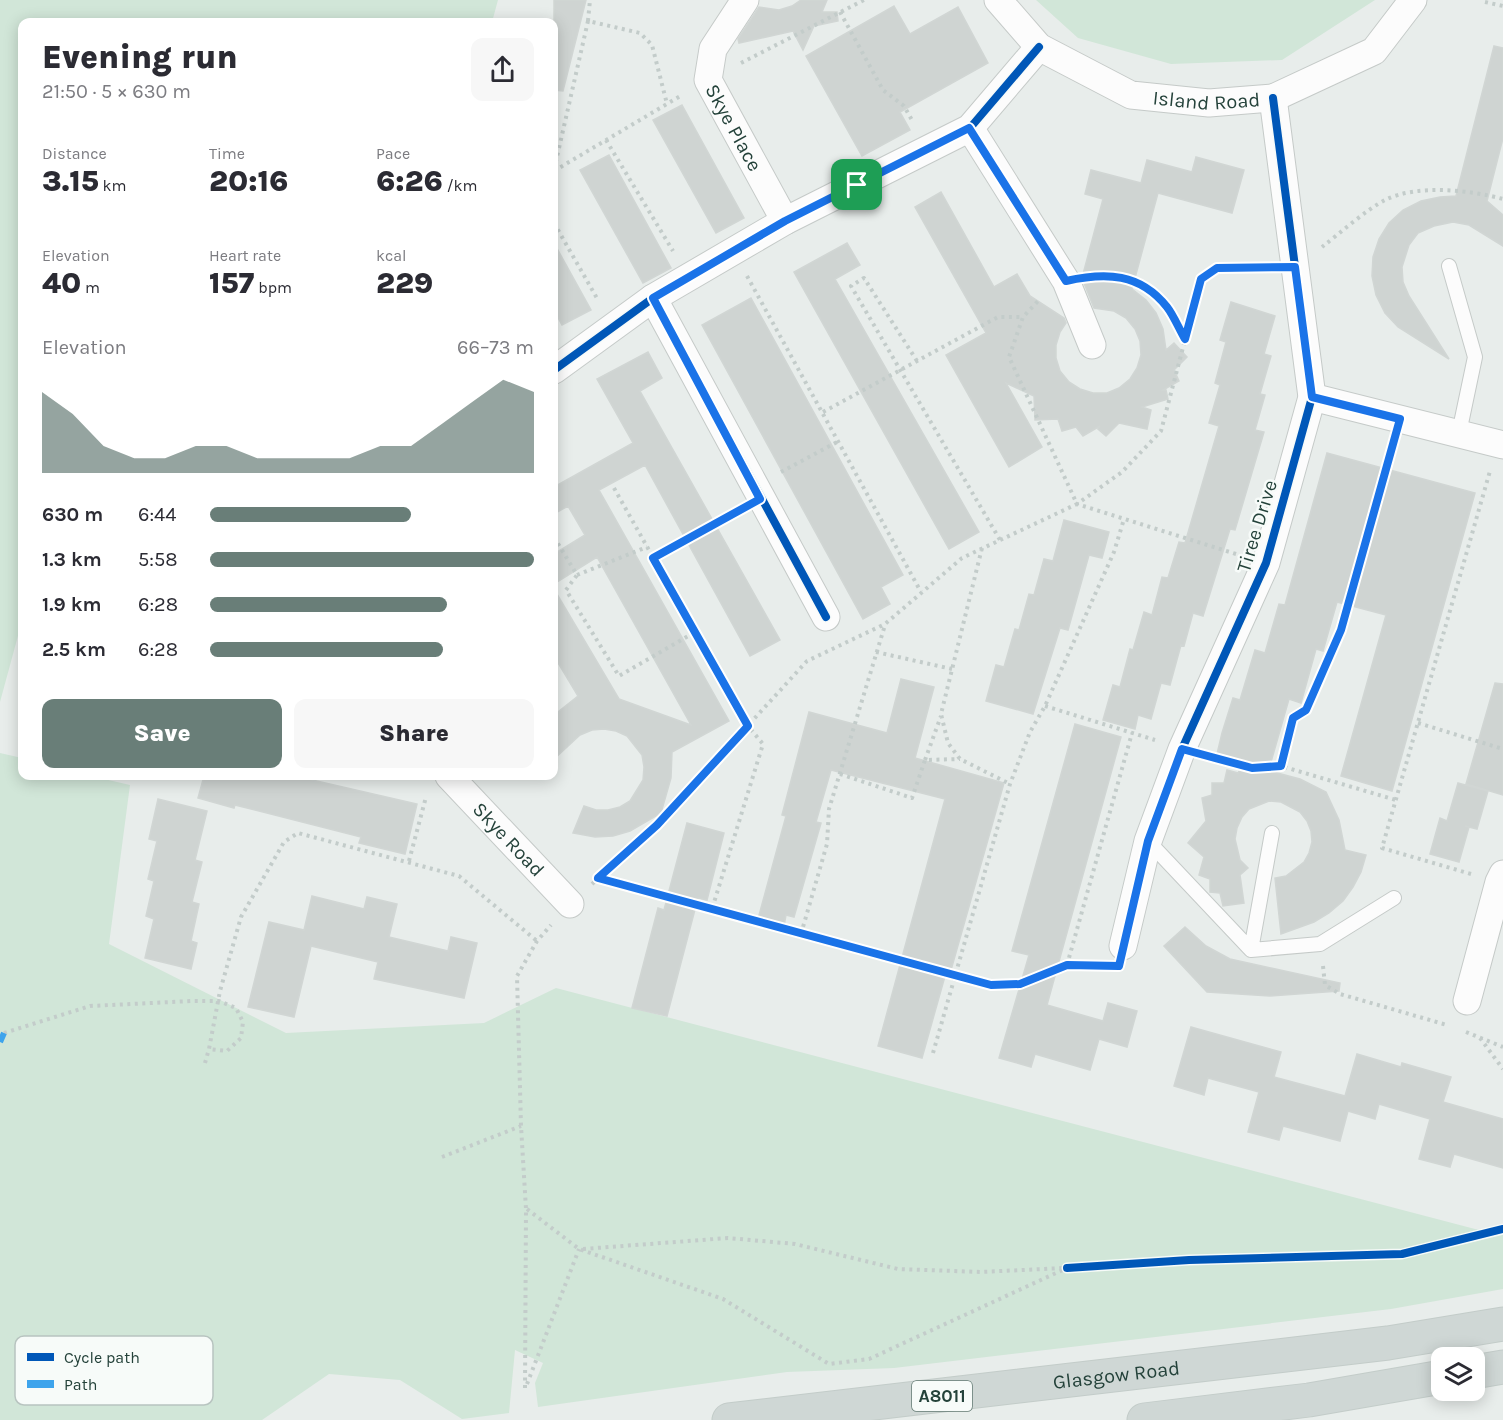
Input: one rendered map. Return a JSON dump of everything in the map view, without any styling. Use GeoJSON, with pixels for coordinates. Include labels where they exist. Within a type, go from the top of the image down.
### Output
{"type":"FeatureCollection","features":[{"type":"Feature","properties":{"kind":"main road","name":"Glasgow Road"},"geometry":{"type":"LineString","coordinates":[[729,1420],[1389,1342],[1503,1324]]}},
{"type":"Feature","properties":{"kind":"main road"},"geometry":{"type":"LineString","coordinates":[[1485,1370],[1503,1367]]}},
{"type":"Feature","properties":{"kind":"main road"},"geometry":{"type":"LineString","coordinates":[[1485,1378],[1503,1376]]}},
{"type":"Feature","properties":{"kind":"main road"},"geometry":{"type":"LineString","coordinates":[[1310,1400],[1431,1379]]}},
{"type":"Feature","properties":{"kind":"main road"},"geometry":{"type":"LineString","coordinates":[[1144,1420],[1431,1385]]}},
{"type":"Feature","properties":{"kind":"street","name":"Skye Place"},"geometry":{"type":"LineString","coordinates":[[745,0],[713,49],[708,80],[785,221]]}},
{"type":"Feature","properties":{"kind":"street","name":"Island Road"},"geometry":{"type":"LineString","coordinates":[[998,0],[1039,47],[1131,95],[1209,103],[1273,98],[1374,51],[1413,0]]}},
{"type":"Feature","properties":{"kind":"street"},"geometry":{"type":"LineString","coordinates":[[558,367],[653,298],[733,251],[785,221],[969,128],[1039,47]]}},
{"type":"Feature","properties":{"kind":"street","name":"Tiree Drive"},"geometry":{"type":"LineString","coordinates":[[1123,946],[1148,841],[1182,749],[1266,563],[1312,397],[1273,98]]}},
{"type":"Feature","properties":{"kind":"street"},"geometry":{"type":"LineString","coordinates":[[969,128],[1066,281],[1092,345]]}},
{"type":"Feature","properties":{"kind":"street"},"geometry":{"type":"LineString","coordinates":[[653,298],[826,617]]}},
{"type":"Feature","properties":{"kind":"street"},"geometry":{"type":"LineString","coordinates":[[1312,397],[1500,445]]}},
{"type":"Feature","properties":{"kind":"street","name":"Skye Road"},"geometry":{"type":"LineString","coordinates":[[439,781],[570,904]]}},
{"type":"Feature","properties":{"kind":"street"},"geometry":{"type":"LineString","coordinates":[[1467,1000],[1501,878]]}},
{"type":"Feature","properties":{"kind":"lane"},"geometry":{"type":"LineString","coordinates":[[1449,266],[1475,357],[1459,433]]}},
{"type":"Feature","properties":{"kind":"lane"},"geometry":{"type":"LineString","coordinates":[[1251,950],[1272,833]]}},
{"type":"Feature","properties":{"kind":"lane"},"geometry":{"type":"LineString","coordinates":[[1148,841],[1251,950]]}},
{"type":"Feature","properties":{"kind":"lane"},"geometry":{"type":"LineString","coordinates":[[1251,950],[1320,944],[1394,898]]}},
{"type":"Feature","properties":{"kind":"path"},"geometry":{"type":"LineString","coordinates":[[558,153],[588,21],[590,0]]}},
{"type":"Feature","properties":{"kind":"path"},"geometry":{"type":"LineString","coordinates":[[1485,2],[1503,6]]}},
{"type":"Feature","properties":{"kind":"path"},"geometry":{"type":"LineString","coordinates":[[840,12],[883,90],[904,106],[928,149]]}},
{"type":"Feature","properties":{"kind":"path"},"geometry":{"type":"LineString","coordinates":[[588,21],[640,33],[652,45],[667,104]]}},
{"type":"Feature","properties":{"kind":"path"},"geometry":{"type":"LineString","coordinates":[[606,140],[689,277]]}},
{"type":"Feature","properties":{"kind":"path"},"geometry":{"type":"LineString","coordinates":[[579,1249],[525,1388],[526,1209],[517,976],[537,941],[570,904],[657,825],[807,661],[885,624],[962,558],[1077,504],[1122,472],[1161,431],[1201,279],[1217,268],[1295,267],[1384,200],[1402,194],[1451,189],[1503,199]]}},
{"type":"Feature","properties":{"kind":"path"},"geometry":{"type":"LineString","coordinates":[[558,230],[614,326]]}},
{"type":"Feature","properties":{"kind":"path"},"geometry":{"type":"LineString","coordinates":[[733,251],[921,593]]}},
{"type":"Feature","properties":{"kind":"path"},"geometry":{"type":"LineString","coordinates":[[1185,339],[1168,308],[1149,288],[1118,276],[1090,276],[1066,281],[1045,294],[1023,317],[1009,357],[1077,504],[1266,563]]}},
{"type":"Feature","properties":{"kind":"path"},"geometry":{"type":"LineString","coordinates":[[917,361],[864,278],[851,286],[1000,540]]}},
{"type":"Feature","properties":{"kind":"path"},"geometry":{"type":"LineString","coordinates":[[823,412],[998,317],[1023,317]]}},
{"type":"Feature","properties":{"kind":"path"},"geometry":{"type":"LineString","coordinates":[[1281,766],[1293,718],[1306,710],[1341,630],[1400,419]]}},
{"type":"Feature","properties":{"kind":"path"},"geometry":{"type":"LineString","coordinates":[[653,558],[839,441]]}},
{"type":"Feature","properties":{"kind":"path"},"geometry":{"type":"LineString","coordinates":[[1500,445],[1382,848],[1501,878]]}},
{"type":"Feature","properties":{"kind":"path"},"geometry":{"type":"LineString","coordinates":[[614,488],[748,726],[763,744],[712,909]]}},
{"type":"Feature","properties":{"kind":"path"},"geometry":{"type":"LineString","coordinates":[[933,1053],[1010,784],[1030,732],[1045,706],[1114,552],[1124,519]]}},
{"type":"Feature","properties":{"kind":"path"},"geometry":{"type":"LineString","coordinates":[[558,544],[577,575]]}},
{"type":"Feature","properties":{"kind":"path"},"geometry":{"type":"LineString","coordinates":[[647,547],[577,575],[566,590],[619,676],[695,632]]}},
{"type":"Feature","properties":{"kind":"path"},"geometry":{"type":"LineString","coordinates":[[840,774],[912,798],[941,714],[982,548]]}},
{"type":"Feature","properties":{"kind":"path"},"geometry":{"type":"LineString","coordinates":[[801,934],[827,844],[830,809],[885,624]]}},
{"type":"Feature","properties":{"kind":"path"},"geometry":{"type":"LineString","coordinates":[[876,652],[952,669]]}},
{"type":"Feature","properties":{"kind":"path"},"geometry":{"type":"LineString","coordinates":[[1045,706],[1182,749],[1252,768],[1281,766],[1396,800]]}},
{"type":"Feature","properties":{"kind":"path"},"geometry":{"type":"LineString","coordinates":[[941,714],[948,743],[960,759],[1010,784]]}},
{"type":"Feature","properties":{"kind":"path"},"geometry":{"type":"LineString","coordinates":[[1418,723],[1503,749]]}},
{"type":"Feature","properties":{"kind":"path"},"geometry":{"type":"LineString","coordinates":[[1067,965],[1132,733]]}},
{"type":"Feature","properties":{"kind":"path"},"geometry":{"type":"LineString","coordinates":[[925,760],[960,759]]}},
{"type":"Feature","properties":{"kind":"path"},"geometry":{"type":"LineString","coordinates":[[409,861],[439,781]]}},
{"type":"Feature","properties":{"kind":"path"},"geometry":{"type":"LineString","coordinates":[[205,1063],[241,917],[284,842],[298,833],[459,876],[537,941]]}},
{"type":"Feature","properties":{"kind":"path"},"geometry":{"type":"LineString","coordinates":[[598,878],[991,985],[1020,984],[1067,965],[1119,966],[1123,946]]}},
{"type":"Feature","properties":{"kind":"path"},"geometry":{"type":"LineString","coordinates":[[1320,944],[1325,985],[1340,993],[1457,1028],[1503,1047]]}},
{"type":"Feature","properties":{"kind":"path"},"geometry":{"type":"LineString","coordinates":[[4,1033],[90,1006],[192,1000],[219,1001],[236,1008],[243,1022],[242,1038],[226,1051],[209,1049]]}},
{"type":"Feature","properties":{"kind":"path"},"geometry":{"type":"LineString","coordinates":[[1480,1038],[1503,1069]]}},
{"type":"Feature","properties":{"kind":"path"},"geometry":{"type":"LineString","coordinates":[[442,1157],[521,1126]]}},
{"type":"Feature","properties":{"kind":"path"},"geometry":{"type":"LineString","coordinates":[[526,1209],[579,1249],[723,1299],[830,1364],[869,1359],[1067,1268]]}},
{"type":"Feature","properties":{"kind":"path"},"geometry":{"type":"LineString","coordinates":[[579,1249],[728,1238],[795,1244],[898,1269],[981,1272],[1078,1267]]}},
{"type":"Feature","properties":{"kind":"green space"},"geometry":{"type":"Polygon","coordinates":[[[0,0],[498,0],[493,18],[18,18],[18,636],[0,702],[0,0]]]}},
{"type":"Feature","properties":{"kind":"green space"},"geometry":{"type":"Polygon","coordinates":[[[1036,0],[1375,0],[1282,60],[1171,64],[1078,38],[1036,0]]]}},
{"type":"Feature","properties":{"kind":"green space"},"geometry":{"type":"Polygon","coordinates":[[[0,753],[18,757],[18,780],[108,780],[130,785],[109,944],[286,1033],[484,1023],[556,988],[1475,1229],[1503,1234],[1503,1289],[1391,1309],[894,1368],[787,1372],[538,1407],[535,1383],[543,1363],[515,1350],[509,1413],[462,1419],[400,1380],[329,1374],[262,1420],[0,1420],[0,753]]]}},
{"type":"Feature","properties":{"kind":"building"},"geometry":{"type":"Polygon","coordinates":[[[554,0],[586,0],[563,91],[558,90],[558,18],[554,18],[554,0]]]}},
{"type":"Feature","properties":{"kind":"building"},"geometry":{"type":"Polygon","coordinates":[[[801,0],[827,0],[822,12],[837,12],[838,21],[814,26],[803,50],[793,31],[739,43],[738,39],[759,7],[779,10],[801,0]]]}},
{"type":"Feature","properties":{"kind":"building"},"geometry":{"type":"Polygon","coordinates":[[[894,6],[910,34],[958,7],[988,63],[900,112],[910,130],[862,156],[806,56],[894,6]]]}},
{"type":"Feature","properties":{"kind":"building"},"geometry":{"type":"Polygon","coordinates":[[[1494,46],[1503,48],[1503,138],[1487,201],[1503,215],[1503,246],[1469,225],[1453,222],[1434,226],[1418,233],[1409,245],[1402,267],[1403,282],[1409,296],[1449,359],[1398,327],[1385,313],[1376,295],[1372,276],[1373,257],[1379,239],[1389,223],[1403,210],[1421,201],[1456,196],[1494,46]]]}},
{"type":"Feature","properties":{"kind":"building"},"geometry":{"type":"Polygon","coordinates":[[[682,105],[744,218],[716,233],[653,120],[682,105]]]}},
{"type":"Feature","properties":{"kind":"building"},"geometry":{"type":"Polygon","coordinates":[[[609,155],[671,268],[643,283],[580,170],[609,155]]]}},
{"type":"Feature","properties":{"kind":"building"},"geometry":{"type":"Polygon","coordinates":[[[1196,157],[1244,170],[1232,213],[1158,193],[1132,289],[1146,300],[1156,313],[1163,329],[1166,350],[1174,343],[1187,357],[1174,370],[1179,381],[1163,390],[1166,390],[1168,399],[1142,407],[1151,410],[1147,429],[1119,423],[1106,436],[1098,429],[1100,426],[1083,436],[1076,427],[1062,431],[1058,419],[1035,420],[1034,396],[1006,383],[1042,447],[1009,467],[946,355],[986,333],[915,207],[941,192],[994,287],[1017,274],[1030,296],[1064,318],[1066,323],[1056,345],[1056,358],[1060,371],[1069,382],[1093,393],[1107,393],[1119,388],[1130,379],[1137,368],[1141,355],[1140,341],[1135,329],[1126,318],[1114,311],[1094,308],[1082,278],[1103,199],[1085,194],[1091,170],[1141,183],[1147,160],[1192,172],[1196,157]]]}},
{"type":"Feature","properties":{"kind":"building"},"geometry":{"type":"Polygon","coordinates":[[[847,243],[860,265],[835,279],[979,532],[949,549],[794,272],[847,243]]]}},
{"type":"Feature","properties":{"kind":"building"},"geometry":{"type":"Polygon","coordinates":[[[558,250],[591,310],[562,325],[558,318],[558,250]]]}},
{"type":"Feature","properties":{"kind":"building"},"geometry":{"type":"Polygon","coordinates":[[[751,298],[903,575],[881,587],[890,604],[863,619],[702,325],[751,298]]]}},
{"type":"Feature","properties":{"kind":"building"},"geometry":{"type":"Polygon","coordinates":[[[1231,302],[1275,316],[1264,354],[1271,356],[1260,394],[1265,395],[1255,430],[1264,432],[1235,530],[1230,529],[1203,616],[1193,613],[1170,685],[1161,683],[1151,719],[1138,715],[1135,729],[1103,720],[1113,685],[1120,687],[1130,649],[1133,650],[1144,612],[1152,615],[1162,577],[1168,578],[1179,542],[1185,543],[1219,426],[1209,423],[1220,385],[1215,383],[1226,342],[1220,340],[1231,302]]]}},
{"type":"Feature","properties":{"kind":"building"},"geometry":{"type":"Polygon","coordinates":[[[648,352],[662,378],[640,391],[780,640],[750,656],[645,465],[599,490],[729,721],[672,752],[671,778],[661,813],[630,831],[613,836],[595,837],[573,833],[584,806],[596,810],[608,810],[630,801],[643,780],[644,767],[642,755],[627,736],[604,729],[592,730],[580,735],[558,755],[558,712],[578,696],[558,663],[558,596],[619,699],[691,725],[597,557],[558,581],[558,552],[585,535],[568,506],[558,512],[558,485],[633,443],[597,379],[648,352]]]}},
{"type":"Feature","properties":{"kind":"building"},"geometry":{"type":"Polygon","coordinates":[[[1327,453],[1475,493],[1392,791],[1341,776],[1386,615],[1337,602],[1323,651],[1316,649],[1301,703],[1289,699],[1269,769],[1249,763],[1258,768],[1300,779],[1326,792],[1339,820],[1345,850],[1366,855],[1361,872],[1343,901],[1314,922],[1281,934],[1275,878],[1286,876],[1304,862],[1312,842],[1307,821],[1300,812],[1281,802],[1269,801],[1249,809],[1242,817],[1235,839],[1240,860],[1248,868],[1240,875],[1244,903],[1223,906],[1220,893],[1210,892],[1210,879],[1199,875],[1204,857],[1188,843],[1206,821],[1202,798],[1212,795],[1212,783],[1224,783],[1227,770],[1238,773],[1244,762],[1217,754],[1222,733],[1233,698],[1240,700],[1255,650],[1265,653],[1279,604],[1285,605],[1327,453]]]}},
{"type":"Feature","properties":{"kind":"building"},"geometry":{"type":"Polygon","coordinates":[[[1064,520],[1109,532],[1102,558],[1089,555],[1068,630],[1060,628],[1033,714],[986,701],[996,665],[1004,667],[1015,629],[1019,630],[1029,594],[1034,595],[1044,559],[1053,561],[1064,520]]]}},
{"type":"Feature","properties":{"kind":"building"},"geometry":{"type":"Polygon","coordinates":[[[901,679],[934,687],[915,758],[1004,783],[951,970],[947,969],[922,1058],[878,1046],[945,799],[831,770],[816,822],[821,823],[794,917],[786,915],[784,926],[758,919],[786,816],[782,815],[809,712],[887,733],[901,679]]]}},
{"type":"Feature","properties":{"kind":"building"},"geometry":{"type":"Polygon","coordinates":[[[1495,683],[1503,684],[1503,795],[1466,784],[1495,683]]]}},
{"type":"Feature","properties":{"kind":"building"},"geometry":{"type":"Polygon","coordinates":[[[1075,724],[1121,737],[1047,1005],[1103,1021],[1108,1003],[1137,1011],[1127,1047],[1099,1039],[1090,1070],[1035,1054],[1031,1067],[999,1058],[1029,955],[1012,951],[1075,724]]]}},
{"type":"Feature","properties":{"kind":"building"},"geometry":{"type":"Polygon","coordinates":[[[203,780],[312,780],[417,804],[405,854],[359,843],[361,837],[235,805],[234,808],[198,798],[203,780]]]}},
{"type":"Feature","properties":{"kind":"building"},"geometry":{"type":"Polygon","coordinates":[[[1458,783],[1488,791],[1477,829],[1469,827],[1459,862],[1430,854],[1440,818],[1447,821],[1458,783]]]}},
{"type":"Feature","properties":{"kind":"building"},"geometry":{"type":"Polygon","coordinates":[[[158,799],[207,811],[195,860],[202,862],[192,902],[199,904],[191,941],[197,943],[191,969],[145,958],[154,919],[146,916],[154,881],[148,879],[157,841],[149,839],[158,799]]]}},
{"type":"Feature","properties":{"kind":"building"},"geometry":{"type":"Polygon","coordinates":[[[687,823],[724,833],[707,900],[698,898],[667,1016],[632,1008],[658,908],[664,910],[687,823]]]}},
{"type":"Feature","properties":{"kind":"building"},"geometry":{"type":"Polygon","coordinates":[[[312,896],[364,909],[367,897],[397,904],[389,937],[448,951],[451,937],[477,943],[464,998],[374,979],[378,962],[311,946],[294,1017],[248,1007],[269,922],[304,930],[312,896]]]}},
{"type":"Feature","properties":{"kind":"building"},"geometry":{"type":"Polygon","coordinates":[[[1185,927],[1206,946],[1230,959],[1340,983],[1339,991],[1270,996],[1207,992],[1164,946],[1185,927]]]}},
{"type":"Feature","properties":{"kind":"building"},"geometry":{"type":"Polygon","coordinates":[[[1191,1027],[1281,1052],[1274,1077],[1345,1096],[1357,1054],[1401,1067],[1402,1063],[1451,1077],[1443,1102],[1503,1119],[1503,1168],[1454,1154],[1450,1167],[1419,1159],[1430,1119],[1379,1104],[1375,1119],[1348,1111],[1340,1141],[1283,1126],[1279,1140],[1248,1132],[1259,1092],[1208,1078],[1204,1095],[1174,1086],[1191,1027]]]}},
{"type":"Feature","properties":{"kind":"marked path"},"geometry":{"type":"LineString","coordinates":[[0,1042],[4,1033]]}},
{"type":"Feature","properties":{"kind":"cycle path"},"geometry":{"type":"LineString","coordinates":[[558,367],[653,298],[785,221],[970,128],[1039,47]]}},
{"type":"Feature","properties":{"kind":"cycle path"},"geometry":{"type":"LineString","coordinates":[[1123,946],[1148,841],[1182,749],[1266,563],[1312,397],[1273,98]]}},
{"type":"Feature","properties":{"kind":"cycle path"},"geometry":{"type":"LineString","coordinates":[[653,298],[826,617]]}},
{"type":"Feature","properties":{"kind":"cycle path"},"geometry":{"type":"LineString","coordinates":[[1067,1268],[1189,1260],[1402,1254],[1503,1229]]}},
{"type":"Feature","properties":{"kind":"route"},"geometry":{"type":"LineString","coordinates":[[969,128],[1066,281],[1090,276],[1118,276],[1149,288],[1168,308],[1185,339],[1201,279],[1217,268],[1295,267],[1312,397],[1400,419],[1341,630],[1306,710],[1293,718],[1281,766],[1252,768],[1182,749],[1148,841],[1119,966],[1067,965],[1020,984],[991,985],[598,878],[657,825],[748,726],[653,558],[760,499],[653,298],[785,221],[857,185],[969,128]]}}]}
